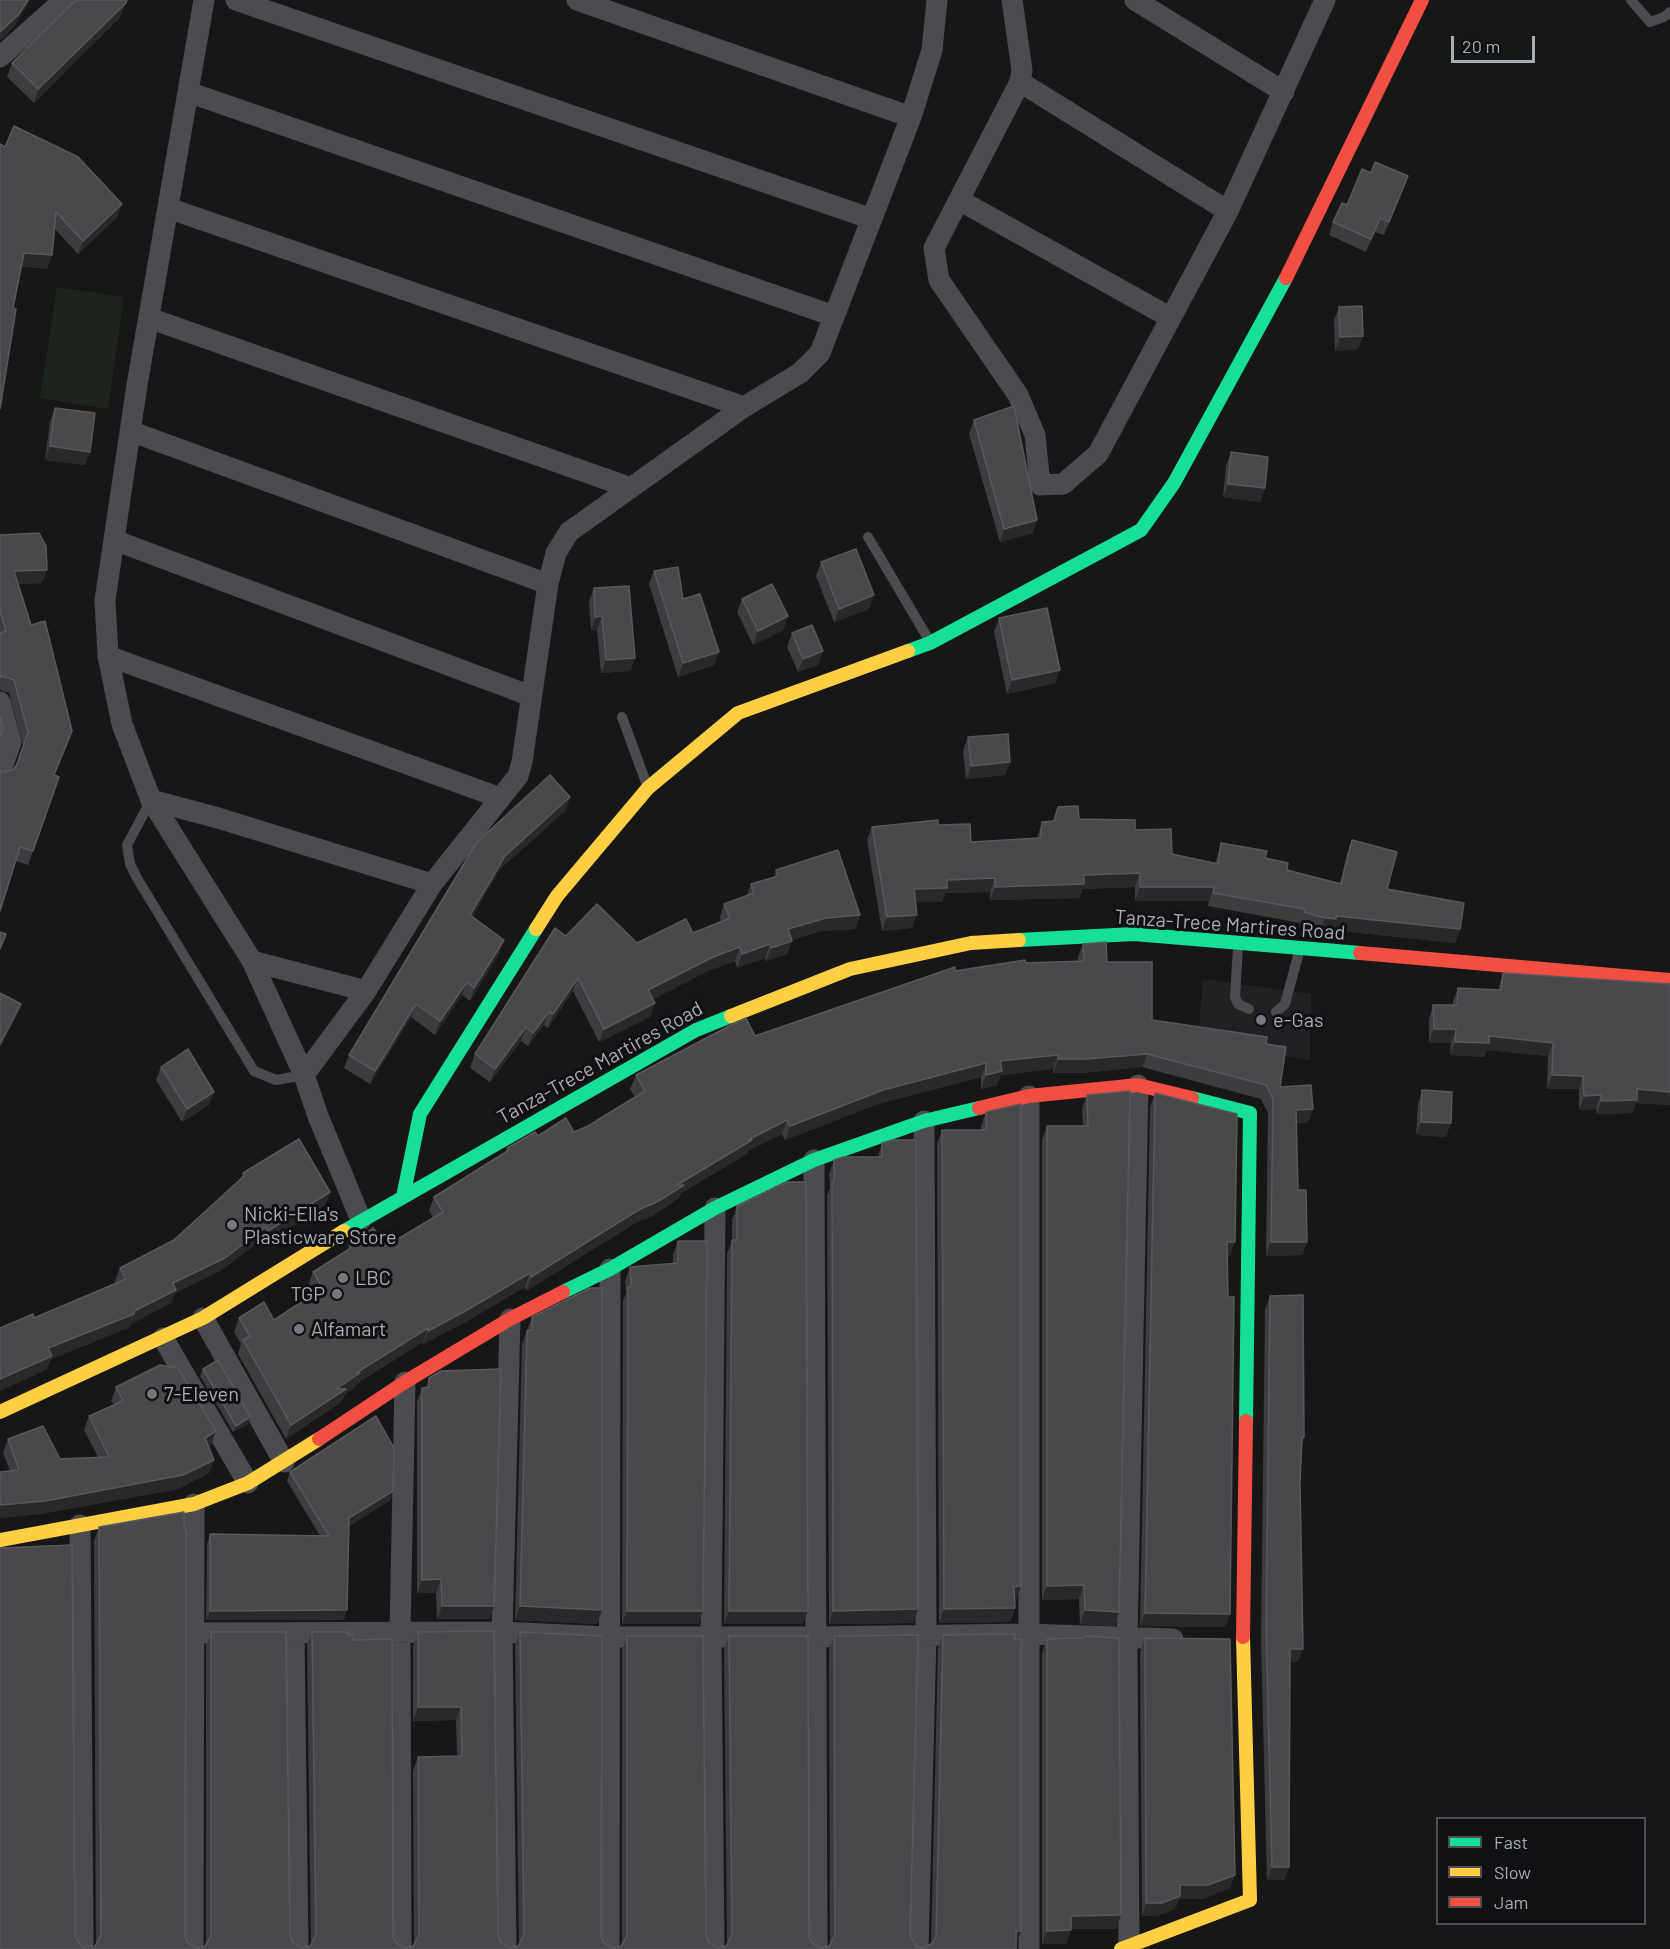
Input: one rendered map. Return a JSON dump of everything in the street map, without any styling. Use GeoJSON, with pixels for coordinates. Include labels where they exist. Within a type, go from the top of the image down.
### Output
{"type":"FeatureCollection","features":[{"type":"Feature","properties":{"kind":"street"},"geometry":{"type":"LineString","coordinates":[[0,57],[64,0]]}},
{"type":"Feature","properties":{"kind":"street"},"geometry":{"type":"LineString","coordinates":[[204,0],[130,430],[105,600],[108,656],[122,724],[151,800],[252,961],[304,1075],[318,1116],[361,1220]]}},
{"type":"Feature","properties":{"kind":"street"},"geometry":{"type":"LineString","coordinates":[[236,0],[872,219]]}},
{"type":"Feature","properties":{"kind":"street"},"geometry":{"type":"LineString","coordinates":[[577,0],[911,117]]}},
{"type":"Feature","properties":{"kind":"street"},"geometry":{"type":"LineString","coordinates":[[1012,0],[1022,70],[1020,82],[934,248],[939,280],[1018,395],[1035,435],[1040,485],[1063,484],[1098,454],[1228,212],[1325,0]]}},
{"type":"Feature","properties":{"kind":"street"},"geometry":{"type":"LineString","coordinates":[[1135,0],[1284,92]]}},
{"type":"Feature","properties":{"kind":"street"},"geometry":{"type":"LineString","coordinates":[[403,1197],[420,1114],[557,897],[648,788],[738,713],[930,643],[1141,530],[1174,483],[1302,249],[1422,0]]}},
{"type":"Feature","properties":{"kind":"street"},"geometry":{"type":"LineString","coordinates":[[304,1075],[366,992],[432,884],[498,797],[518,776],[548,584],[556,553],[569,532],[744,407],[800,373],[820,353],[911,117],[932,50],[934,1]]}},
{"type":"Feature","properties":{"kind":"street"},"geometry":{"type":"LineString","coordinates":[[1020,82],[1228,212]]}},
{"type":"Feature","properties":{"kind":"street"},"geometry":{"type":"LineString","coordinates":[[188,92],[834,316]]}},
{"type":"Feature","properties":{"kind":"street"},"geometry":{"type":"LineString","coordinates":[[959,200],[1171,318]]}},
{"type":"Feature","properties":{"kind":"street"},"geometry":{"type":"LineString","coordinates":[[168,208],[744,407]]}},
{"type":"Feature","properties":{"kind":"street"},"geometry":{"type":"LineString","coordinates":[[149,318],[631,488]]}},
{"type":"Feature","properties":{"kind":"street"},"geometry":{"type":"LineString","coordinates":[[130,430],[548,584]]}},
{"type":"Feature","properties":{"kind":"street"},"geometry":{"type":"LineString","coordinates":[[114,540],[531,696]]}},
{"type":"Feature","properties":{"kind":"street"},"geometry":{"type":"LineString","coordinates":[[108,656],[498,797]]}},
{"type":"Feature","properties":{"kind":"street"},"geometry":{"type":"LineString","coordinates":[[0,702],[6,741],[0,773]]}},
{"type":"Feature","properties":{"kind":"street"},"geometry":{"type":"LineString","coordinates":[[151,800],[218,818],[432,884]]}},
{"type":"Feature","properties":{"kind":"street","name":"Tanza-Trece Martires Road"},"geometry":{"type":"LineString","coordinates":[[0,1412],[203,1318],[361,1220],[696,1030],[850,969],[971,943],[1134,934],[1670,980]]}},
{"type":"Feature","properties":{"kind":"street"},"geometry":{"type":"LineString","coordinates":[[252,961],[366,992]]}},
{"type":"Feature","properties":{"kind":"street"},"geometry":{"type":"LineString","coordinates":[[0,1540],[194,1504],[248,1483],[284,1462],[405,1382],[510,1319],[610,1269],[715,1208],[814,1160],[924,1120],[1029,1096],[1138,1085],[1250,1113],[1243,1640],[1250,1900],[1125,1948],[1127,1639],[1138,1085]]}},
{"type":"Feature","properties":{"kind":"street"},"geometry":{"type":"LineString","coordinates":[[1029,1096],[1027,1634],[1029,1949]]}},
{"type":"Feature","properties":{"kind":"street"},"geometry":{"type":"LineString","coordinates":[[918,1949],[926,1636],[924,1120]]}},
{"type":"Feature","properties":{"kind":"street"},"geometry":{"type":"LineString","coordinates":[[814,1160],[818,1949]]}},
{"type":"Feature","properties":{"kind":"street"},"geometry":{"type":"LineString","coordinates":[[714,1949],[711,1636],[715,1208]]}},
{"type":"Feature","properties":{"kind":"street"},"geometry":{"type":"LineString","coordinates":[[609,1949],[610,1269]]}},
{"type":"Feature","properties":{"kind":"street"},"geometry":{"type":"LineString","coordinates":[[203,1318],[284,1462]]}},
{"type":"Feature","properties":{"kind":"street"},"geometry":{"type":"LineString","coordinates":[[506,1949],[502,1632],[510,1319]]}},
{"type":"Feature","properties":{"kind":"street"},"geometry":{"type":"LineString","coordinates":[[163,1338],[248,1483]]}},
{"type":"Feature","properties":{"kind":"street"},"geometry":{"type":"LineString","coordinates":[[401,1949],[400,1632],[405,1382]]}},
{"type":"Feature","properties":{"kind":"street"},"geometry":{"type":"LineString","coordinates":[[192,1949],[194,1504]]}},
{"type":"Feature","properties":{"kind":"street"},"geometry":{"type":"LineString","coordinates":[[80,1525],[83,1949]]}},
{"type":"Feature","properties":{"kind":"street"},"geometry":{"type":"LineString","coordinates":[[195,1633],[502,1632],[608,1637],[1027,1634],[1127,1639],[1197,1639]]}},
{"type":"Feature","properties":{"kind":"street"},"geometry":{"type":"LineString","coordinates":[[294,1633],[298,1949]]}},
{"type":"Feature","properties":{"kind":"street"},"geometry":{"type":"LineString","coordinates":[[1220,1640],[1243,1640]]}},
{"type":"Feature","properties":{"kind":"lane"},"geometry":{"type":"LineString","coordinates":[[1630,0],[1650,22],[1670,12]]}},
{"type":"Feature","properties":{"kind":"lane"},"geometry":{"type":"LineString","coordinates":[[868,537],[930,643]]}},
{"type":"Feature","properties":{"kind":"lane"},"geometry":{"type":"LineString","coordinates":[[622,717],[648,788]]}},
{"type":"Feature","properties":{"kind":"lane"},"geometry":{"type":"LineString","coordinates":[[151,800],[127,845],[130,864],[137,878],[254,1071],[276,1080],[304,1075]]}},
{"type":"Feature","properties":{"kind":"lane"},"geometry":{"type":"LineString","coordinates":[[1238,943],[1235,996],[1238,1004],[1249,1009]]}},
{"type":"Feature","properties":{"kind":"lane"},"geometry":{"type":"LineString","coordinates":[[1276,1012],[1285,1004],[1300,950]]}},
{"type":"Feature","properties":{"kind":"shaded area"},"geometry":{"type":"Polygon","coordinates":[[[57,287],[124,297],[108,409],[40,398],[57,287]]]}},
{"type":"Feature","properties":{"kind":"shaded area"},"geometry":{"type":"Polygon","coordinates":[[[1203,979],[1311,994],[1310,1061],[1198,1039],[1203,979]]]}},
{"type":"Feature","properties":{"kind":"building"},"geometry":{"type":"Polygon","coordinates":[[[0,0],[28,0],[19,14],[0,32],[0,0]]]}},
{"type":"Feature","properties":{"kind":"building"},"geometry":{"type":"Polygon","coordinates":[[[76,0],[127,0],[38,89],[12,63],[76,0]]]}},
{"type":"Feature","properties":{"kind":"building"},"geometry":{"type":"Polygon","coordinates":[[[14,126],[78,157],[122,204],[83,241],[56,212],[52,255],[24,253],[13,308],[16,309],[0,409],[0,144],[5,147],[14,126]]]}},
{"type":"Feature","properties":{"kind":"building"},"geometry":{"type":"Polygon","coordinates":[[[1375,162],[1408,176],[1389,222],[1380,218],[1371,239],[1333,222],[1342,203],[1347,205],[1362,169],[1371,173],[1375,162]]]}},
{"type":"Feature","properties":{"kind":"building"},"geometry":{"type":"Polygon","coordinates":[[[1362,306],[1363,336],[1340,337],[1339,307],[1362,306]]]}},
{"type":"Feature","properties":{"kind":"building"},"geometry":{"type":"Polygon","coordinates":[[[1014,406],[1037,520],[1004,529],[974,420],[1014,406]]]}},
{"type":"Feature","properties":{"kind":"building"},"geometry":{"type":"Polygon","coordinates":[[[55,408],[95,413],[90,452],[50,446],[55,408]]]}},
{"type":"Feature","properties":{"kind":"building"},"geometry":{"type":"Polygon","coordinates":[[[1231,452],[1268,457],[1265,488],[1228,484],[1231,452]]]}},
{"type":"Feature","properties":{"kind":"building"},"geometry":{"type":"Polygon","coordinates":[[[39,533],[46,546],[47,570],[14,571],[31,625],[45,621],[72,731],[54,775],[59,777],[33,851],[20,847],[0,911],[0,770],[1,772],[13,770],[28,732],[14,680],[2,676],[0,678],[0,633],[6,631],[0,611],[0,535],[39,533]]]}},
{"type":"Feature","properties":{"kind":"building"},"geometry":{"type":"Polygon","coordinates":[[[856,549],[874,595],[839,609],[821,562],[856,549]]]}},
{"type":"Feature","properties":{"kind":"building"},"geometry":{"type":"Polygon","coordinates":[[[678,567],[683,599],[700,594],[719,652],[683,663],[654,571],[678,567]]]}},
{"type":"Feature","properties":{"kind":"building"},"geometry":{"type":"Polygon","coordinates":[[[772,584],[788,616],[758,631],[742,599],[772,584]]]}},
{"type":"Feature","properties":{"kind":"building"},"geometry":{"type":"Polygon","coordinates":[[[629,586],[635,658],[606,660],[602,616],[595,617],[594,588],[629,586]]]}},
{"type":"Feature","properties":{"kind":"building"},"geometry":{"type":"Polygon","coordinates":[[[1047,608],[1060,670],[1012,680],[999,618],[1047,608]]]}},
{"type":"Feature","properties":{"kind":"building"},"geometry":{"type":"Polygon","coordinates":[[[812,625],[823,651],[803,659],[792,633],[812,625]]]}},
{"type":"Feature","properties":{"kind":"building"},"geometry":{"type":"Polygon","coordinates":[[[0,717],[3,728],[0,736],[0,717]]]}},
{"type":"Feature","properties":{"kind":"building"},"geometry":{"type":"Polygon","coordinates":[[[1008,734],[1010,762],[971,766],[968,737],[1008,734]]]}},
{"type":"Feature","properties":{"kind":"building"},"geometry":{"type":"Polygon","coordinates":[[[550,775],[570,797],[505,856],[470,915],[504,940],[474,988],[467,982],[440,1021],[416,1004],[375,1071],[349,1055],[477,842],[550,775]]]}},
{"type":"Feature","properties":{"kind":"building"},"geometry":{"type":"Polygon","coordinates":[[[1078,806],[1079,819],[1135,820],[1135,830],[1171,829],[1172,854],[1218,864],[1221,843],[1267,851],[1265,858],[1288,863],[1287,870],[1341,884],[1352,840],[1397,852],[1387,889],[1464,903],[1460,929],[1336,916],[1336,919],[1325,918],[1304,912],[1305,909],[1213,893],[1214,887],[1140,887],[1140,873],[1084,875],[1084,884],[995,887],[995,878],[947,880],[947,888],[914,889],[917,915],[887,917],[872,827],[938,820],[938,825],[970,824],[971,842],[1040,838],[1042,822],[1054,821],[1058,807],[1078,806]]]}},
{"type":"Feature","properties":{"kind":"building"},"geometry":{"type":"Polygon","coordinates":[[[838,850],[860,915],[826,918],[788,929],[792,941],[771,948],[770,944],[742,954],[740,947],[713,957],[648,990],[655,1003],[604,1029],[578,978],[553,1014],[549,1012],[533,1033],[526,1027],[495,1069],[475,1054],[555,928],[566,936],[597,904],[637,943],[686,919],[693,933],[730,918],[724,904],[754,893],[751,884],[778,876],[776,870],[838,850]]]}},
{"type":"Feature","properties":{"kind":"building"},"geometry":{"type":"Polygon","coordinates":[[[0,932],[6,934],[0,949],[0,932]]]}},
{"type":"Feature","properties":{"kind":"building"},"geometry":{"type":"Polygon","coordinates":[[[1106,942],[1107,962],[1152,962],[1152,1020],[1267,1037],[1266,1044],[1286,1047],[1280,1087],[1311,1085],[1313,1109],[1296,1110],[1298,1190],[1306,1190],[1307,1242],[1271,1242],[1273,1099],[1266,1085],[1147,1054],[1087,1059],[1058,1059],[1058,1055],[1000,1061],[1002,1071],[986,1075],[986,1063],[883,1090],[790,1126],[787,1120],[748,1140],[752,1140],[677,1185],[684,1185],[657,1202],[640,1209],[531,1277],[530,1273],[428,1331],[428,1328],[356,1373],[360,1373],[336,1389],[346,1389],[291,1425],[243,1340],[250,1336],[239,1318],[264,1302],[274,1320],[323,1288],[313,1272],[351,1248],[349,1245],[373,1228],[386,1246],[443,1212],[434,1197],[509,1150],[507,1148],[535,1132],[538,1136],[566,1118],[574,1132],[588,1126],[645,1091],[636,1075],[746,1018],[755,1036],[955,967],[955,971],[1025,960],[1026,963],[1084,961],[1083,944],[1106,942]]]}},
{"type":"Feature","properties":{"kind":"building"},"geometry":{"type":"Polygon","coordinates":[[[1503,973],[1670,984],[1670,1092],[1637,1089],[1637,1100],[1601,1101],[1601,1095],[1584,1096],[1583,1076],[1552,1075],[1553,1043],[1489,1036],[1489,1043],[1455,1042],[1456,1029],[1434,1029],[1433,1005],[1457,1005],[1458,988],[1501,990],[1503,973]]]}},
{"type":"Feature","properties":{"kind":"building"},"geometry":{"type":"Polygon","coordinates":[[[0,993],[21,1004],[0,1044],[0,993]]]}},
{"type":"Feature","properties":{"kind":"building"},"geometry":{"type":"Polygon","coordinates":[[[188,1049],[214,1092],[187,1109],[161,1067],[188,1049]]]}},
{"type":"Feature","properties":{"kind":"building"},"geometry":{"type":"Polygon","coordinates":[[[1422,1090],[1452,1092],[1451,1123],[1421,1122],[1422,1090]]]}},
{"type":"Feature","properties":{"kind":"building"},"geometry":{"type":"Polygon","coordinates":[[[1130,1091],[1119,1612],[1085,1610],[1084,1585],[1047,1586],[1047,1126],[1088,1126],[1087,1095],[1130,1091]]]}},
{"type":"Feature","properties":{"kind":"building"},"geometry":{"type":"Polygon","coordinates":[[[1155,1093],[1237,1114],[1235,1242],[1227,1242],[1228,1297],[1234,1297],[1230,1614],[1145,1613],[1155,1093]]]}},
{"type":"Feature","properties":{"kind":"building"},"geometry":{"type":"Polygon","coordinates":[[[1021,1104],[1021,1586],[1014,1587],[1015,1608],[944,1609],[942,1130],[986,1130],[986,1112],[1021,1104]]]}},
{"type":"Feature","properties":{"kind":"building"},"geometry":{"type":"Polygon","coordinates":[[[299,1139],[330,1192],[268,1231],[266,1227],[225,1258],[173,1283],[176,1290],[134,1311],[134,1314],[48,1348],[52,1356],[0,1379],[0,1328],[33,1314],[34,1318],[126,1279],[120,1268],[174,1240],[244,1176],[243,1173],[299,1139]]]}},
{"type":"Feature","properties":{"kind":"building"},"geometry":{"type":"Polygon","coordinates":[[[892,1140],[916,1140],[918,1609],[833,1611],[832,1182],[834,1182],[834,1160],[843,1157],[882,1157],[882,1143],[892,1140]]]}},
{"type":"Feature","properties":{"kind":"building"},"geometry":{"type":"Polygon","coordinates":[[[787,1182],[806,1182],[808,1611],[729,1611],[732,1240],[737,1240],[737,1206],[787,1182]]]}},
{"type":"Feature","properties":{"kind":"building"},"geometry":{"type":"Polygon","coordinates":[[[678,1241],[707,1241],[703,1611],[627,1611],[628,1287],[631,1287],[630,1267],[678,1263],[678,1241]]]}},
{"type":"Feature","properties":{"kind":"building"},"geometry":{"type":"Polygon","coordinates":[[[590,1288],[602,1288],[602,1610],[520,1606],[527,1331],[532,1330],[532,1317],[590,1288]]]}},
{"type":"Feature","properties":{"kind":"building"},"geometry":{"type":"Polygon","coordinates":[[[1303,1295],[1304,1437],[1302,1437],[1300,1483],[1303,1649],[1290,1649],[1289,1867],[1272,1867],[1266,1626],[1270,1296],[1303,1295]]]}},
{"type":"Feature","properties":{"kind":"building"},"geometry":{"type":"Polygon","coordinates":[[[218,1360],[250,1417],[236,1426],[203,1369],[218,1360]]]}},
{"type":"Feature","properties":{"kind":"building"},"geometry":{"type":"Polygon","coordinates":[[[160,1365],[178,1368],[216,1431],[205,1438],[214,1460],[183,1475],[45,1501],[0,1505],[0,1472],[19,1470],[8,1439],[43,1426],[60,1459],[109,1457],[89,1416],[123,1401],[116,1387],[160,1365]]]}},
{"type":"Feature","properties":{"kind":"building"},"geometry":{"type":"Polygon","coordinates":[[[501,1369],[494,1606],[442,1606],[441,1579],[422,1580],[422,1388],[429,1387],[429,1378],[441,1371],[501,1369]]]}},
{"type":"Feature","properties":{"kind":"building"},"geometry":{"type":"Polygon","coordinates":[[[376,1416],[394,1448],[393,1491],[349,1518],[347,1610],[210,1611],[210,1534],[329,1536],[290,1472],[376,1416]]]}},
{"type":"Feature","properties":{"kind":"building"},"geometry":{"type":"Polygon","coordinates":[[[184,1512],[184,1530],[186,1530],[185,1935],[187,1942],[197,1948],[205,1946],[211,1936],[211,1632],[286,1632],[290,1936],[292,1942],[302,1948],[310,1946],[316,1935],[312,1632],[348,1632],[348,1635],[352,1635],[353,1640],[392,1639],[393,1936],[395,1942],[405,1948],[413,1946],[419,1935],[418,1757],[462,1756],[461,1707],[418,1707],[418,1632],[494,1631],[498,1936],[500,1942],[510,1948],[518,1946],[524,1935],[520,1632],[602,1636],[601,1935],[603,1942],[613,1948],[621,1946],[627,1936],[627,1636],[703,1636],[706,1936],[708,1942],[718,1948],[726,1946],[732,1935],[729,1636],[808,1636],[809,1936],[811,1942],[821,1948],[829,1946],[835,1935],[834,1636],[918,1635],[910,1935],[916,1946],[923,1948],[933,1943],[936,1936],[943,1635],[1015,1634],[1015,1640],[1021,1639],[1021,1931],[1016,1931],[1016,1949],[0,1949],[0,1548],[72,1545],[75,1936],[82,1947],[95,1946],[101,1935],[99,1527],[184,1512]]]}},
{"type":"Feature","properties":{"kind":"building"},"geometry":{"type":"Polygon","coordinates":[[[1085,1636],[1119,1638],[1121,1915],[1071,1916],[1071,1930],[1047,1931],[1047,1639],[1085,1638],[1085,1636]]]}},
{"type":"Feature","properties":{"kind":"building"},"geometry":{"type":"Polygon","coordinates":[[[1145,1638],[1230,1639],[1235,1875],[1208,1885],[1180,1885],[1180,1896],[1162,1903],[1146,1903],[1145,1638]]]}},
{"type":"Feature","properties":{"kind":"traffic: fast"},"geometry":{"type":"LineString","coordinates":[[908,651],[930,643],[1141,530],[1174,483],[1286,278]]}},
{"type":"Feature","properties":{"kind":"traffic: fast"},"geometry":{"type":"LineString","coordinates":[[403,1197],[420,1114],[536,929]]}},
{"type":"Feature","properties":{"kind":"traffic: fast"},"geometry":{"type":"LineString","coordinates":[[1019,940],[1134,934],[1360,953]]}},
{"type":"Feature","properties":{"kind":"traffic: fast"},"geometry":{"type":"LineString","coordinates":[[344,1231],[696,1030],[731,1016]]}},
{"type":"Feature","properties":{"kind":"traffic: fast"},"geometry":{"type":"LineString","coordinates":[[1192,1098],[1250,1113],[1246,1421]]}},
{"type":"Feature","properties":{"kind":"traffic: fast"},"geometry":{"type":"LineString","coordinates":[[563,1292],[610,1269],[715,1208],[814,1160],[924,1121],[979,1108]]}},
{"type":"Feature","properties":{"kind":"traffic: slow"},"geometry":{"type":"LineString","coordinates":[[536,929],[557,896],[648,788],[738,713],[908,651]]}},
{"type":"Feature","properties":{"kind":"traffic: slow"},"geometry":{"type":"LineString","coordinates":[[731,1016],[850,969],[971,943],[1019,940]]}},
{"type":"Feature","properties":{"kind":"traffic: slow"},"geometry":{"type":"LineString","coordinates":[[0,1412],[203,1318],[344,1231]]}},
{"type":"Feature","properties":{"kind":"traffic: slow"},"geometry":{"type":"LineString","coordinates":[[0,1540],[194,1504],[248,1483],[319,1439]]}},
{"type":"Feature","properties":{"kind":"traffic: slow"},"geometry":{"type":"LineString","coordinates":[[1121,1949],[1250,1900],[1243,1637]]}},
{"type":"Feature","properties":{"kind":"traffic: jam"},"geometry":{"type":"LineString","coordinates":[[1286,278],[1422,0]]}},
{"type":"Feature","properties":{"kind":"traffic: jam"},"geometry":{"type":"LineString","coordinates":[[1360,953],[1670,980]]}},
{"type":"Feature","properties":{"kind":"traffic: jam"},"geometry":{"type":"LineString","coordinates":[[979,1108],[1029,1096],[1138,1085],[1192,1098]]}},
{"type":"Feature","properties":{"kind":"traffic: jam"},"geometry":{"type":"LineString","coordinates":[[319,1439],[405,1382],[510,1319],[563,1292]]}},
{"type":"Feature","properties":{"kind":"traffic: jam"},"geometry":{"type":"LineString","coordinates":[[1243,1637],[1246,1421]]}},
{"type":"Feature","properties":{"kind":"place","name":"e-Gas"},"geometry":{"type":"Point","coordinates":[1261,1020]}},
{"type":"Feature","properties":{"kind":"place","name":"Nicki-Ella's Plasticware Store"},"geometry":{"type":"Point","coordinates":[232,1225]}},
{"type":"Feature","properties":{"kind":"place","name":"LBC"},"geometry":{"type":"Point","coordinates":[343,1278]}},
{"type":"Feature","properties":{"kind":"place","name":"TGP"},"geometry":{"type":"Point","coordinates":[337,1294]}},
{"type":"Feature","properties":{"kind":"place","name":"Alfamart"},"geometry":{"type":"Point","coordinates":[299,1329]}},
{"type":"Feature","properties":{"kind":"place","name":"7-Eleven"},"geometry":{"type":"Point","coordinates":[152,1394]}}]}
